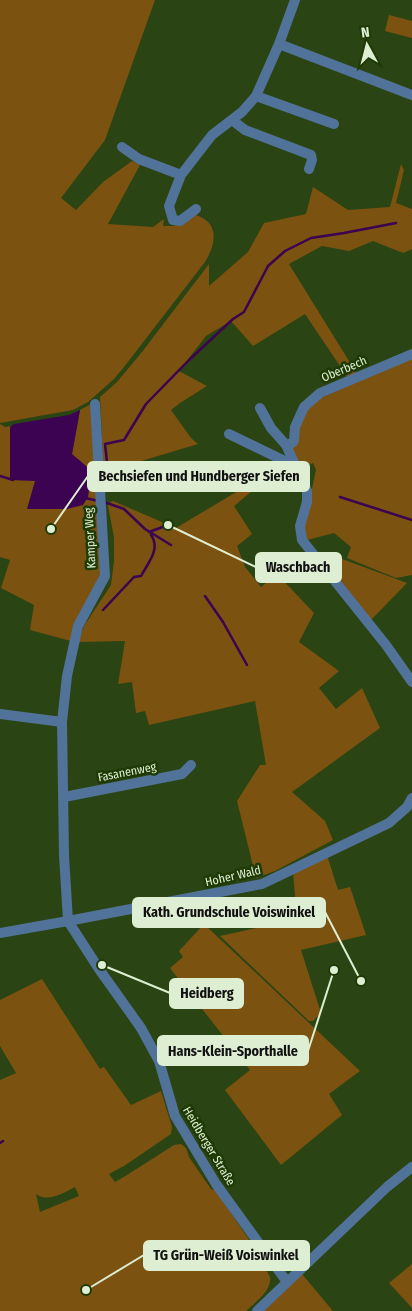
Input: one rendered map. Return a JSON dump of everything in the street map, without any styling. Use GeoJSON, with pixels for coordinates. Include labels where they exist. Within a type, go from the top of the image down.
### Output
{"type":"FeatureCollection","features":[{"type":"Feature","properties":{"kind":"street"},"geometry":{"type":"LineString","coordinates":[[196,209],[180,221],[173,220],[168,206],[181,176],[212,135],[232,120],[256,96],[279,44],[295,0]]}},
{"type":"Feature","properties":{"kind":"street"},"geometry":{"type":"LineString","coordinates":[[279,44],[412,95]]}},
{"type":"Feature","properties":{"kind":"street"},"geometry":{"type":"LineString","coordinates":[[256,96],[334,124]]}},
{"type":"Feature","properties":{"kind":"street"},"geometry":{"type":"LineString","coordinates":[[232,120],[245,130],[311,155],[312,160],[309,169]]}},
{"type":"Feature","properties":{"kind":"street"},"geometry":{"type":"LineString","coordinates":[[122,147],[139,159],[181,176]]}},
{"type":"Feature","properties":{"kind":"street","name":"Oberbech"},"geometry":{"type":"LineString","coordinates":[[286,445],[292,444],[294,441],[295,427],[304,407],[320,393],[412,354]]}},
{"type":"Feature","properties":{"kind":"street","name":"Kamper Weg"},"geometry":{"type":"LineString","coordinates":[[68,922],[64,855],[62,722],[66,676],[78,626],[105,576],[96,404]]}},
{"type":"Feature","properties":{"kind":"street"},"geometry":{"type":"LineString","coordinates":[[260,408],[271,428],[286,445],[307,491],[307,502],[300,526],[302,540],[386,645],[412,682]]}},
{"type":"Feature","properties":{"kind":"street"},"geometry":{"type":"LineString","coordinates":[[230,434],[295,466]]}},
{"type":"Feature","properties":{"kind":"street"},"geometry":{"type":"LineString","coordinates":[[0,714],[62,722]]}},
{"type":"Feature","properties":{"kind":"street","name":"Fasanenweg"},"geometry":{"type":"LineString","coordinates":[[64,797],[182,774],[191,765]]}},
{"type":"Feature","properties":{"kind":"street","name":"Hoher Wald"},"geometry":{"type":"LineString","coordinates":[[68,922],[262,884],[388,823],[407,807],[412,798]]}},
{"type":"Feature","properties":{"kind":"street"},"geometry":{"type":"LineString","coordinates":[[0,933],[68,922]]}},
{"type":"Feature","properties":{"kind":"street","name":"Heidberger Straße"},"geometry":{"type":"LineString","coordinates":[[68,922],[99,970],[142,1028],[159,1061],[175,1116],[216,1184],[287,1282]]}},
{"type":"Feature","properties":{"kind":"street"},"geometry":{"type":"LineString","coordinates":[[257,1311],[387,1187],[412,1167]]}},
{"type":"Feature","properties":{"kind":"shaded area"},"geometry":{"type":"Polygon","coordinates":[[[0,0],[155,0],[105,140],[61,198],[76,210],[103,182],[132,161],[140,165],[108,224],[153,227],[164,219],[163,226],[174,226],[196,215],[209,223],[214,235],[212,248],[205,262],[114,379],[88,402],[73,410],[0,423],[0,0]]]}},
{"type":"Feature","properties":{"kind":"shaded area"},"geometry":{"type":"Polygon","coordinates":[[[389,15],[412,21],[412,38],[385,31],[389,15]]]}},
{"type":"Feature","properties":{"kind":"shaded area"},"geometry":{"type":"Polygon","coordinates":[[[401,164],[404,170],[396,203],[412,209],[412,249],[403,253],[373,241],[349,251],[322,246],[289,264],[357,374],[348,378],[305,314],[253,346],[231,321],[206,336],[179,371],[207,386],[171,410],[191,438],[198,444],[108,471],[104,478],[100,397],[117,382],[142,352],[209,264],[209,286],[248,252],[264,223],[306,214],[313,187],[348,210],[390,207],[401,164]]]}},
{"type":"Feature","properties":{"kind":"shaded area"},"geometry":{"type":"Polygon","coordinates":[[[412,358],[412,575],[396,578],[347,558],[351,547],[334,533],[307,540],[303,531],[316,470],[313,463],[300,468],[292,447],[306,411],[314,401],[412,358]]]}},
{"type":"Feature","properties":{"kind":"shaded area"},"geometry":{"type":"Polygon","coordinates":[[[92,405],[106,561],[71,641],[30,630],[34,605],[1,588],[10,560],[0,557],[0,424],[5,427],[12,426],[72,454],[80,410],[92,405]]]}},
{"type":"Feature","properties":{"kind":"shaded area"},"geometry":{"type":"Polygon","coordinates":[[[80,410],[72,454],[92,471],[88,497],[83,505],[67,509],[27,509],[35,481],[10,480],[10,427],[14,424],[69,415],[80,410]]]}},
{"type":"Feature","properties":{"kind":"shaded area"},"geometry":{"type":"Polygon","coordinates":[[[238,491],[251,492],[234,506],[252,534],[237,546],[245,567],[261,587],[277,574],[314,613],[299,642],[339,671],[319,688],[336,709],[362,688],[380,728],[292,792],[325,821],[333,840],[275,871],[256,878],[237,801],[260,765],[266,765],[255,701],[149,725],[145,711],[136,713],[132,682],[118,684],[125,641],[78,642],[84,626],[111,585],[114,537],[107,501],[109,503],[113,501],[176,528],[238,491]]]}},
{"type":"Feature","properties":{"kind":"shaded area"},"geometry":{"type":"Polygon","coordinates":[[[342,559],[407,583],[371,620],[334,574],[342,559]]]}},
{"type":"Feature","properties":{"kind":"shaded area"},"geometry":{"type":"Polygon","coordinates":[[[327,855],[338,890],[350,887],[366,935],[301,950],[321,1013],[313,1021],[309,1021],[220,936],[297,919],[293,872],[327,855]]]}},
{"type":"Feature","properties":{"kind":"shaded area"},"geometry":{"type":"Polygon","coordinates":[[[204,924],[360,1071],[329,1094],[342,1115],[281,1165],[225,1090],[250,1070],[170,968],[183,957],[179,951],[204,924]]]}},
{"type":"Feature","properties":{"kind":"shaded area"},"geometry":{"type":"Polygon","coordinates":[[[42,979],[100,1069],[104,1067],[131,1105],[161,1091],[172,1127],[171,1134],[109,1174],[115,1182],[174,1145],[181,1144],[186,1148],[189,1157],[211,1189],[215,1190],[250,1241],[270,1277],[266,1292],[246,1311],[0,1311],[0,1080],[16,1073],[0,1046],[0,1000],[42,979]],[[75,1187],[61,1194],[45,1198],[36,1194],[40,1212],[79,1196],[75,1187]]]}},
{"type":"Feature","properties":{"kind":"shaded area"},"geometry":{"type":"Polygon","coordinates":[[[412,1264],[412,1308],[389,1283],[412,1264]]]}},
{"type":"Feature","properties":{"kind":"shaded area"},"geometry":{"type":"Polygon","coordinates":[[[302,1274],[333,1311],[264,1311],[302,1274]]]}},
{"type":"Feature","properties":{"kind":"waterway"},"geometry":{"type":"LineString","coordinates":[[107,462],[105,444],[124,440],[146,404],[189,360],[233,319],[244,312],[268,266],[285,251],[311,238],[396,223]]}},
{"type":"Feature","properties":{"kind":"waterway"},"geometry":{"type":"LineString","coordinates":[[0,476],[13,480]]}},
{"type":"Feature","properties":{"kind":"waterway"},"geometry":{"type":"LineString","coordinates":[[340,497],[412,520]]}},
{"type":"Feature","properties":{"kind":"waterway"},"geometry":{"type":"LineString","coordinates":[[85,498],[99,501]]}},
{"type":"Feature","properties":{"kind":"waterway"},"geometry":{"type":"LineString","coordinates":[[104,502],[124,509],[145,529],[171,545]]}},
{"type":"Feature","properties":{"kind":"waterway"},"geometry":{"type":"LineString","coordinates":[[149,532],[168,525]]}},
{"type":"Feature","properties":{"kind":"waterway"},"geometry":{"type":"LineString","coordinates":[[103,610],[134,577],[141,576],[154,551],[155,545],[151,535]]}},
{"type":"Feature","properties":{"kind":"waterway"},"geometry":{"type":"LineString","coordinates":[[205,596],[223,622],[247,665]]}},
{"type":"Feature","properties":{"kind":"place","name":"Waschbach"},"geometry":{"type":"Point","coordinates":[168,525]}},
{"type":"Feature","properties":{"kind":"place","name":"Bechsiefen und Hundberger Siefen"},"geometry":{"type":"Point","coordinates":[51,529]}},
{"type":"Feature","properties":{"kind":"place","name":"Heidberg"},"geometry":{"type":"Point","coordinates":[102,965]}},
{"type":"Feature","properties":{"kind":"place","name":"Hans-Klein-Sporthalle"},"geometry":{"type":"Point","coordinates":[334,970]}},
{"type":"Feature","properties":{"kind":"place","name":"Kath. Grundschule Voiswinkel"},"geometry":{"type":"Point","coordinates":[361,981]}},
{"type":"Feature","properties":{"kind":"place","name":"TG Grün-Weiß Voiswinkel"},"geometry":{"type":"Point","coordinates":[86,1290]}}]}
